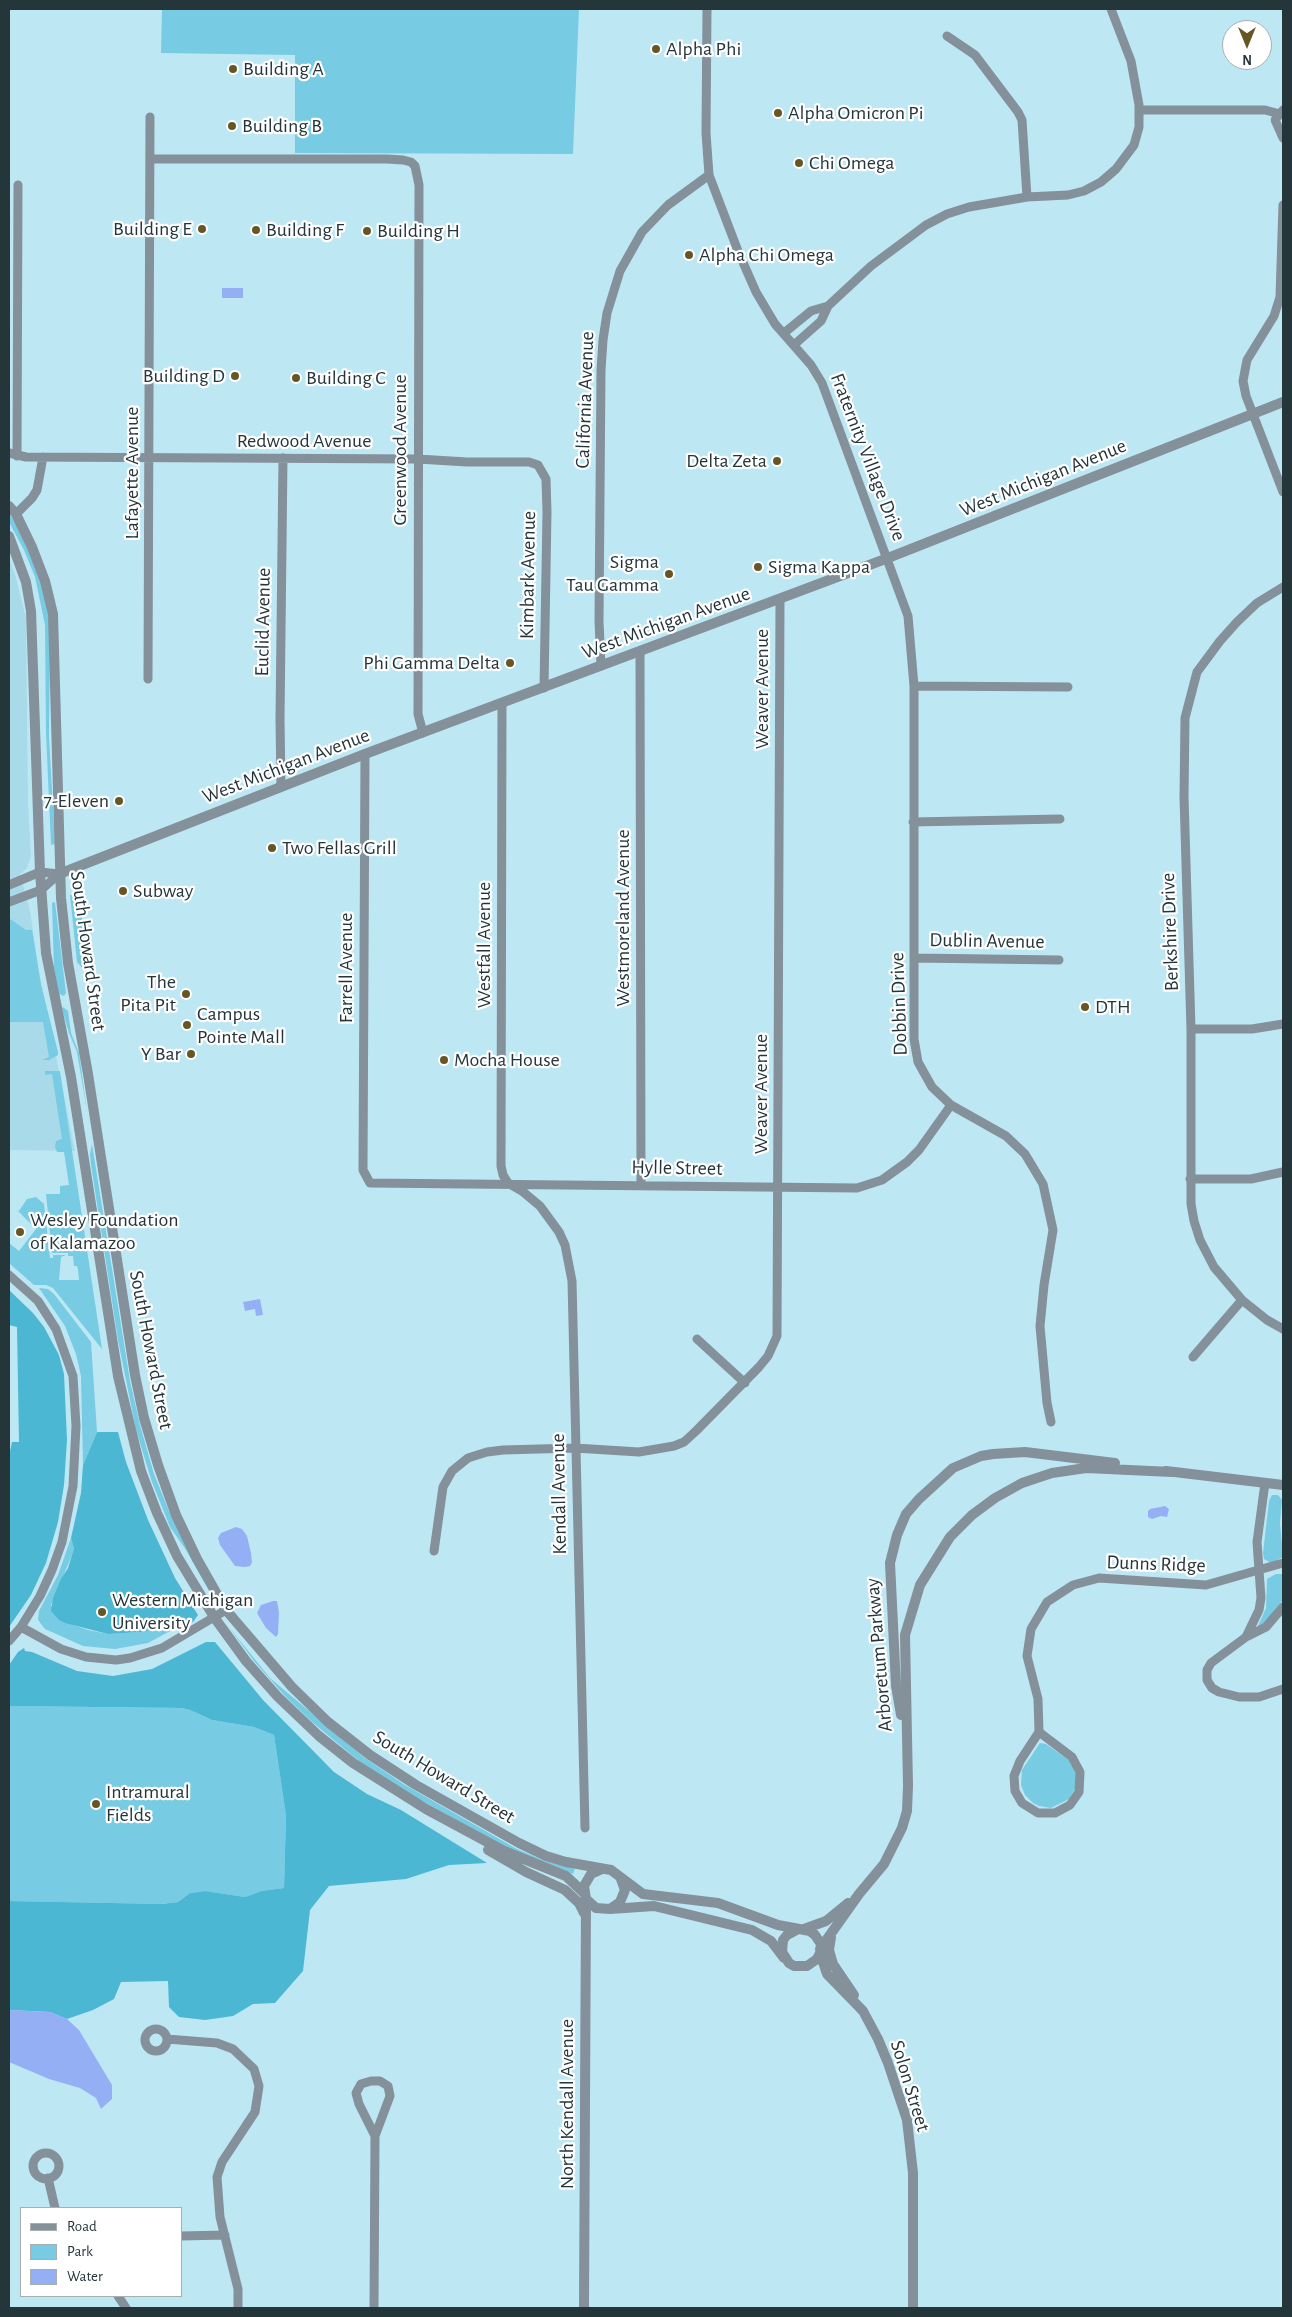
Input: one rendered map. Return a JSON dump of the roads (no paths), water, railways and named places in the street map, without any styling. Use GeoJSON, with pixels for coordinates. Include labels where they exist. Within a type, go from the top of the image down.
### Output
{"type":"FeatureCollection","features":[{"type":"Feature","properties":{"kind":"street","name":"Fraternity Village Drive"},"geometry":{"type":"LineString","coordinates":[[708,9],[706,133],[709,175],[756,292],[775,324],[795,344],[822,383],[888,558]]}},
{"type":"Feature","properties":{"kind":"street"},"geometry":{"type":"LineString","coordinates":[[795,344],[821,321],[828,306],[871,266],[926,225],[947,214],[969,207],[1027,197],[1068,195],[1084,191],[1101,182],[1116,170],[1134,145],[1139,127],[1139,110],[1137,88],[1131,61],[1111,9]]}},
{"type":"Feature","properties":{"kind":"street"},"geometry":{"type":"LineString","coordinates":[[947,36],[975,55],[1022,120],[1027,197]]}},
{"type":"Feature","properties":{"kind":"street"},"geometry":{"type":"LineString","coordinates":[[1139,110],[1265,110],[1282,112]]}},
{"type":"Feature","properties":{"kind":"street"},"geometry":{"type":"LineString","coordinates":[[1282,112],[1276,120],[1283,138]]}},
{"type":"Feature","properties":{"kind":"street","name":"Lafayette Avenue"},"geometry":{"type":"LineString","coordinates":[[148,679],[150,117]]}},
{"type":"Feature","properties":{"kind":"street","name":"Greenwood Avenue"},"geometry":{"type":"LineString","coordinates":[[151,159],[387,159],[403,160],[415,166],[419,185],[418,714],[423,733]]}},
{"type":"Feature","properties":{"kind":"street","name":"California Avenue"},"geometry":{"type":"LineString","coordinates":[[600,666],[601,387],[603,340],[607,312],[620,271],[642,232],[668,205],[709,175]]}},
{"type":"Feature","properties":{"kind":"street"},"geometry":{"type":"LineString","coordinates":[[13,455],[18,185]]}},
{"type":"Feature","properties":{"kind":"street"},"geometry":{"type":"LineString","coordinates":[[1283,205],[1280,297],[1274,316],[1251,352],[1244,374],[1245,391],[1283,492]]}},
{"type":"Feature","properties":{"kind":"street"},"geometry":{"type":"LineString","coordinates":[[784,333],[811,311],[828,306]]}},
{"type":"Feature","properties":{"kind":"street","name":"West Michigan Avenue"},"geometry":{"type":"LineString","coordinates":[[9,902],[41,890],[59,874],[365,754],[780,600],[1283,402]]}},
{"type":"Feature","properties":{"kind":"street","name":"Redwood Avenue"},"geometry":{"type":"LineString","coordinates":[[13,455],[43,457],[418,458],[467,462],[529,462],[538,465]]}},
{"type":"Feature","properties":{"kind":"street"},"geometry":{"type":"LineString","coordinates":[[16,514],[32,498],[37,490],[43,457]]}},
{"type":"Feature","properties":{"kind":"street","name":"Euclid Avenue"},"geometry":{"type":"LineString","coordinates":[[282,787],[280,719],[283,458]]}},
{"type":"Feature","properties":{"kind":"street","name":"Kimbark Avenue"},"geometry":{"type":"LineString","coordinates":[[538,465],[546,479],[547,495],[544,688]]}},
{"type":"Feature","properties":{"kind":"street","name":"South Howard Street"},"geometry":{"type":"LineString","coordinates":[[9,506],[16,514],[32,547],[45,581],[53,614],[59,874],[68,963],[144,1418],[176,1515],[197,1559],[226,1610],[292,1687],[328,1722],[370,1755],[416,1785],[519,1843],[559,1860],[604,1869]]}},
{"type":"Feature","properties":{"kind":"street","name":"South Howard Street"},"geometry":{"type":"LineString","coordinates":[[9,536],[26,582],[31,611],[40,872],[46,953],[71,1077],[126,1415],[141,1471],[156,1513],[177,1556],[214,1617],[246,1660],[278,1697],[319,1736],[353,1763],[426,1809],[504,1851],[566,1876],[585,1896]]}},
{"type":"Feature","properties":{"kind":"street","name":"Dobbin Drive"},"geometry":{"type":"LineString","coordinates":[[888,558],[908,616],[914,686],[914,1039],[918,1062],[932,1086],[951,1105],[1006,1136],[1025,1154],[1043,1184],[1053,1230],[1040,1326],[1047,1403],[1051,1422]]}},
{"type":"Feature","properties":{"kind":"street","name":"Berkshire Drive"},"geometry":{"type":"LineString","coordinates":[[1283,587],[1256,603],[1220,641],[1197,672],[1185,718],[1184,797],[1191,1029],[1191,1204],[1200,1240],[1214,1266],[1242,1300],[1267,1320],[1283,1329]]}},
{"type":"Feature","properties":{"kind":"street","name":"Weaver Avenue"},"geometry":{"type":"LineString","coordinates":[[434,1551],[444,1487],[452,1471],[464,1461],[477,1455],[494,1451],[575,1448],[639,1452],[674,1446],[684,1442],[745,1383],[768,1356],[777,1336],[780,600]]}},
{"type":"Feature","properties":{"kind":"street","name":"Westmoreland Avenue"},"geometry":{"type":"LineString","coordinates":[[640,651],[641,1184]]}},
{"type":"Feature","properties":{"kind":"street"},"geometry":{"type":"LineString","coordinates":[[914,686],[1068,687]]}},
{"type":"Feature","properties":{"kind":"street","name":"Westfall Avenue"},"geometry":{"type":"LineString","coordinates":[[502,704],[501,1166],[503,1175],[508,1183]]}},
{"type":"Feature","properties":{"kind":"street","name":"Farrell Avenue"},"geometry":{"type":"LineString","coordinates":[[365,754],[363,1170],[367,1180]]}},
{"type":"Feature","properties":{"kind":"street"},"geometry":{"type":"LineString","coordinates":[[913,822],[1060,819]]}},
{"type":"Feature","properties":{"kind":"street","name":"West Michigan Avenue"},"geometry":{"type":"LineString","coordinates":[[9,885],[40,872],[59,874]]}},
{"type":"Feature","properties":{"kind":"street","name":"Dublin Avenue"},"geometry":{"type":"LineString","coordinates":[[914,958],[1059,960]]}},
{"type":"Feature","properties":{"kind":"street"},"geometry":{"type":"LineString","coordinates":[[56,1005],[75,1002]]}},
{"type":"Feature","properties":{"kind":"street"},"geometry":{"type":"LineString","coordinates":[[1191,1029],[1252,1029],[1283,1024]]}},
{"type":"Feature","properties":{"kind":"street","name":"Hylle Street"},"geometry":{"type":"LineString","coordinates":[[367,1180],[383,1184],[641,1184],[857,1188],[882,1180],[919,1150],[951,1105]]}},
{"type":"Feature","properties":{"kind":"street"},"geometry":{"type":"LineString","coordinates":[[1190,1179],[1251,1179],[1283,1172]]}},
{"type":"Feature","properties":{"kind":"street","name":"Kendall Avenue"},"geometry":{"type":"LineString","coordinates":[[508,1183],[530,1197],[559,1232],[567,1253],[572,1281],[585,1828]]}},
{"type":"Feature","properties":{"kind":"street"},"geometry":{"type":"LineString","coordinates":[[9,1275],[38,1301],[56,1329],[72,1376],[76,1426],[73,1486],[62,1542],[40,1596],[21,1627],[9,1641]]}},
{"type":"Feature","properties":{"kind":"street"},"geometry":{"type":"LineString","coordinates":[[1193,1357],[1242,1300]]}},
{"type":"Feature","properties":{"kind":"street"},"geometry":{"type":"LineString","coordinates":[[697,1339],[745,1383]]}},
{"type":"Feature","properties":{"kind":"street","name":"Arboretum Parkway"},"geometry":{"type":"LineString","coordinates":[[908,1786],[896,1686],[890,1563],[897,1535],[906,1514],[918,1499],[954,1468],[981,1456],[1006,1452],[1025,1452],[1283,1485]]}},
{"type":"Feature","properties":{"kind":"street","name":"Arboretum Parkway"},"geometry":{"type":"LineString","coordinates":[[820,1951],[859,1894],[884,1864],[898,1840],[907,1811],[908,1786],[905,1635],[920,1585],[950,1537],[972,1515],[994,1498],[1022,1483],[1052,1473],[1086,1468],[1172,1472]]}},
{"type":"Feature","properties":{"kind":"street"},"geometry":{"type":"LineString","coordinates":[[1246,1637],[1259,1610],[1262,1584],[1259,1570],[1258,1526],[1265,1483]]}},
{"type":"Feature","properties":{"kind":"street","name":"Dunns Ridge"},"geometry":{"type":"LineString","coordinates":[[1039,1732],[1038,1699],[1027,1656],[1031,1629],[1047,1602],[1073,1585],[1099,1578],[1206,1585],[1283,1563]]}},
{"type":"Feature","properties":{"kind":"street"},"geometry":{"type":"LineString","coordinates":[[1283,1607],[1266,1627],[1246,1637],[1211,1663],[1207,1670],[1207,1680],[1212,1688],[1219,1692],[1239,1697],[1259,1697],[1283,1689]]}},
{"type":"Feature","properties":{"kind":"street"},"geometry":{"type":"LineString","coordinates":[[21,1627],[74,1654],[116,1660],[130,1658],[162,1648],[226,1610]]}},
{"type":"Feature","properties":{"kind":"street"},"geometry":{"type":"LineString","coordinates":[[1039,1732],[1072,1757],[1080,1772],[1079,1792],[1070,1805],[1055,1813],[1038,1812],[1022,1803],[1015,1791],[1014,1776],[1020,1761],[1039,1732]]}},
{"type":"Feature","properties":{"kind":"street"},"geometry":{"type":"LineString","coordinates":[[426,1809],[521,1870],[569,1893],[579,1903],[585,1918]]}},
{"type":"Feature","properties":{"kind":"street"},"geometry":{"type":"LineString","coordinates":[[801,1929],[778,1924],[718,1904],[648,1895],[639,1892],[616,1873],[604,1869],[597,1870],[586,1879],[585,1896],[596,1908],[660,1906],[752,1930],[771,1941],[784,1958],[794,1966],[807,1966],[817,1959],[820,1951]]}},
{"type":"Feature","properties":{"kind":"street"},"geometry":{"type":"LineString","coordinates":[[610,1909],[620,1902],[623,1896],[624,1884],[621,1878]]}},
{"type":"Feature","properties":{"kind":"street","name":"Arboretum Parkway"},"geometry":{"type":"LineString","coordinates":[[801,1929],[826,1921],[859,1894]]}},
{"type":"Feature","properties":{"kind":"street","name":"North Kendall Avenue"},"geometry":{"type":"LineString","coordinates":[[584,2308],[585,1896]]}},
{"type":"Feature","properties":{"kind":"street"},"geometry":{"type":"LineString","coordinates":[[784,1958],[782,1952],[783,1940],[787,1935],[801,1929]]}},
{"type":"Feature","properties":{"kind":"street","name":"Solon Street"},"geometry":{"type":"LineString","coordinates":[[801,1929],[815,1935],[820,1944],[820,1951],[827,1974],[863,2011],[888,2063],[907,2120],[913,2173],[913,2308]]}},
{"type":"Feature","properties":{"kind":"street"},"geometry":{"type":"LineString","coordinates":[[833,1932],[830,1943],[831,1959],[838,1974],[858,2000],[863,2011]]}},
{"type":"Feature","properties":{"kind":"street"},"geometry":{"type":"LineString","coordinates":[[168,2039],[217,2043],[233,2049],[254,2069],[259,2086],[255,2112],[222,2162],[217,2177],[220,2217],[236,2273],[238,2308]]}},
{"type":"Feature","properties":{"kind":"street"},"geometry":{"type":"LineString","coordinates":[[374,2308],[375,2136],[390,2096],[388,2086],[380,2081],[361,2084],[356,2093],[359,2104],[375,2136]]}},
{"type":"Feature","properties":{"kind":"street"},"geometry":{"type":"LineString","coordinates":[[48,2178],[55,2207]]}},
{"type":"Feature","properties":{"kind":"street"},"geometry":{"type":"LineString","coordinates":[[182,2236],[225,2235]]}},
{"type":"Feature","properties":{"kind":"street"},"geometry":{"type":"LineString","coordinates":[[119,2297],[126,2308]]}},
{"type":"Feature","properties":{"kind":"water"},"geometry":{"type":"Polygon","coordinates":[[[222,288],[243,288],[243,298],[222,298],[222,288]]]}},
{"type":"Feature","properties":{"kind":"water"},"geometry":{"type":"Polygon","coordinates":[[[260,1299],[263,1315],[256,1316],[255,1309],[245,1311],[243,1302],[260,1299]]]}},
{"type":"Feature","properties":{"kind":"water"},"geometry":{"type":"Polygon","coordinates":[[[1165,1506],[1169,1509],[1167,1517],[1161,1516],[1152,1519],[1148,1517],[1150,1509],[1165,1506]]]}},
{"type":"Feature","properties":{"kind":"water"},"geometry":{"type":"Polygon","coordinates":[[[236,1527],[242,1529],[247,1536],[252,1562],[250,1566],[235,1566],[220,1545],[218,1538],[221,1533],[236,1527]]]}},
{"type":"Feature","properties":{"kind":"water"},"geometry":{"type":"Polygon","coordinates":[[[277,1601],[279,1612],[278,1634],[276,1637],[266,1628],[257,1613],[261,1605],[277,1601]]]}},
{"type":"Feature","properties":{"kind":"water"},"geometry":{"type":"Polygon","coordinates":[[[9,2010],[50,2012],[67,2019],[79,2030],[112,2085],[112,2099],[101,2109],[96,2098],[80,2088],[49,2079],[9,2062],[9,2010]]]}},
{"type":"Feature","properties":{"kind":"place","name":"Alpha Phi"},"geometry":{"type":"Point","coordinates":[656,49]}},
{"type":"Feature","properties":{"kind":"place","name":"Building A"},"geometry":{"type":"Point","coordinates":[233,69]}},
{"type":"Feature","properties":{"kind":"place","name":"Alpha Omicron Pi"},"geometry":{"type":"Point","coordinates":[778,113]}},
{"type":"Feature","properties":{"kind":"place","name":"Building B"},"geometry":{"type":"Point","coordinates":[232,126]}},
{"type":"Feature","properties":{"kind":"place","name":"Chi Omega"},"geometry":{"type":"Point","coordinates":[799,163]}},
{"type":"Feature","properties":{"kind":"place","name":"Building E"},"geometry":{"type":"Point","coordinates":[202,229]}},
{"type":"Feature","properties":{"kind":"place","name":"Building F"},"geometry":{"type":"Point","coordinates":[256,230]}},
{"type":"Feature","properties":{"kind":"place","name":"Building H"},"geometry":{"type":"Point","coordinates":[367,231]}},
{"type":"Feature","properties":{"kind":"place","name":"Alpha Chi Omega"},"geometry":{"type":"Point","coordinates":[689,255]}},
{"type":"Feature","properties":{"kind":"place","name":"Building D"},"geometry":{"type":"Point","coordinates":[235,376]}},
{"type":"Feature","properties":{"kind":"place","name":"Building C"},"geometry":{"type":"Point","coordinates":[296,378]}},
{"type":"Feature","properties":{"kind":"place","name":"Delta Zeta"},"geometry":{"type":"Point","coordinates":[777,461]}},
{"type":"Feature","properties":{"kind":"place","name":"Sigma Kappa"},"geometry":{"type":"Point","coordinates":[758,567]}},
{"type":"Feature","properties":{"kind":"place","name":"Sigma Tau Gamma"},"geometry":{"type":"Point","coordinates":[669,574]}},
{"type":"Feature","properties":{"kind":"place","name":"Phi Gamma Delta"},"geometry":{"type":"Point","coordinates":[510,663]}},
{"type":"Feature","properties":{"kind":"place","name":"7-Eleven"},"geometry":{"type":"Point","coordinates":[119,801]}},
{"type":"Feature","properties":{"kind":"place","name":"Two Fellas Grill"},"geometry":{"type":"Point","coordinates":[272,848]}},
{"type":"Feature","properties":{"kind":"place","name":"Subway"},"geometry":{"type":"Point","coordinates":[123,891]}},
{"type":"Feature","properties":{"kind":"place","name":"The Pita Pit"},"geometry":{"type":"Point","coordinates":[186,994]}},
{"type":"Feature","properties":{"kind":"place","name":"DTH"},"geometry":{"type":"Point","coordinates":[1085,1007]}},
{"type":"Feature","properties":{"kind":"place","name":"Campus Pointe Mall"},"geometry":{"type":"Point","coordinates":[187,1025]}},
{"type":"Feature","properties":{"kind":"place","name":"Y Bar"},"geometry":{"type":"Point","coordinates":[191,1054]}},
{"type":"Feature","properties":{"kind":"place","name":"Mocha House"},"geometry":{"type":"Point","coordinates":[444,1060]}},
{"type":"Feature","properties":{"kind":"place","name":"Wesley Foundation of Kalamazoo"},"geometry":{"type":"Point","coordinates":[20,1232]}},
{"type":"Feature","properties":{"kind":"place","name":"Western Michigan University"},"geometry":{"type":"Point","coordinates":[102,1612]}},
{"type":"Feature","properties":{"kind":"place","name":"Intramural Fields"},"geometry":{"type":"Point","coordinates":[96,1804]}}]}
